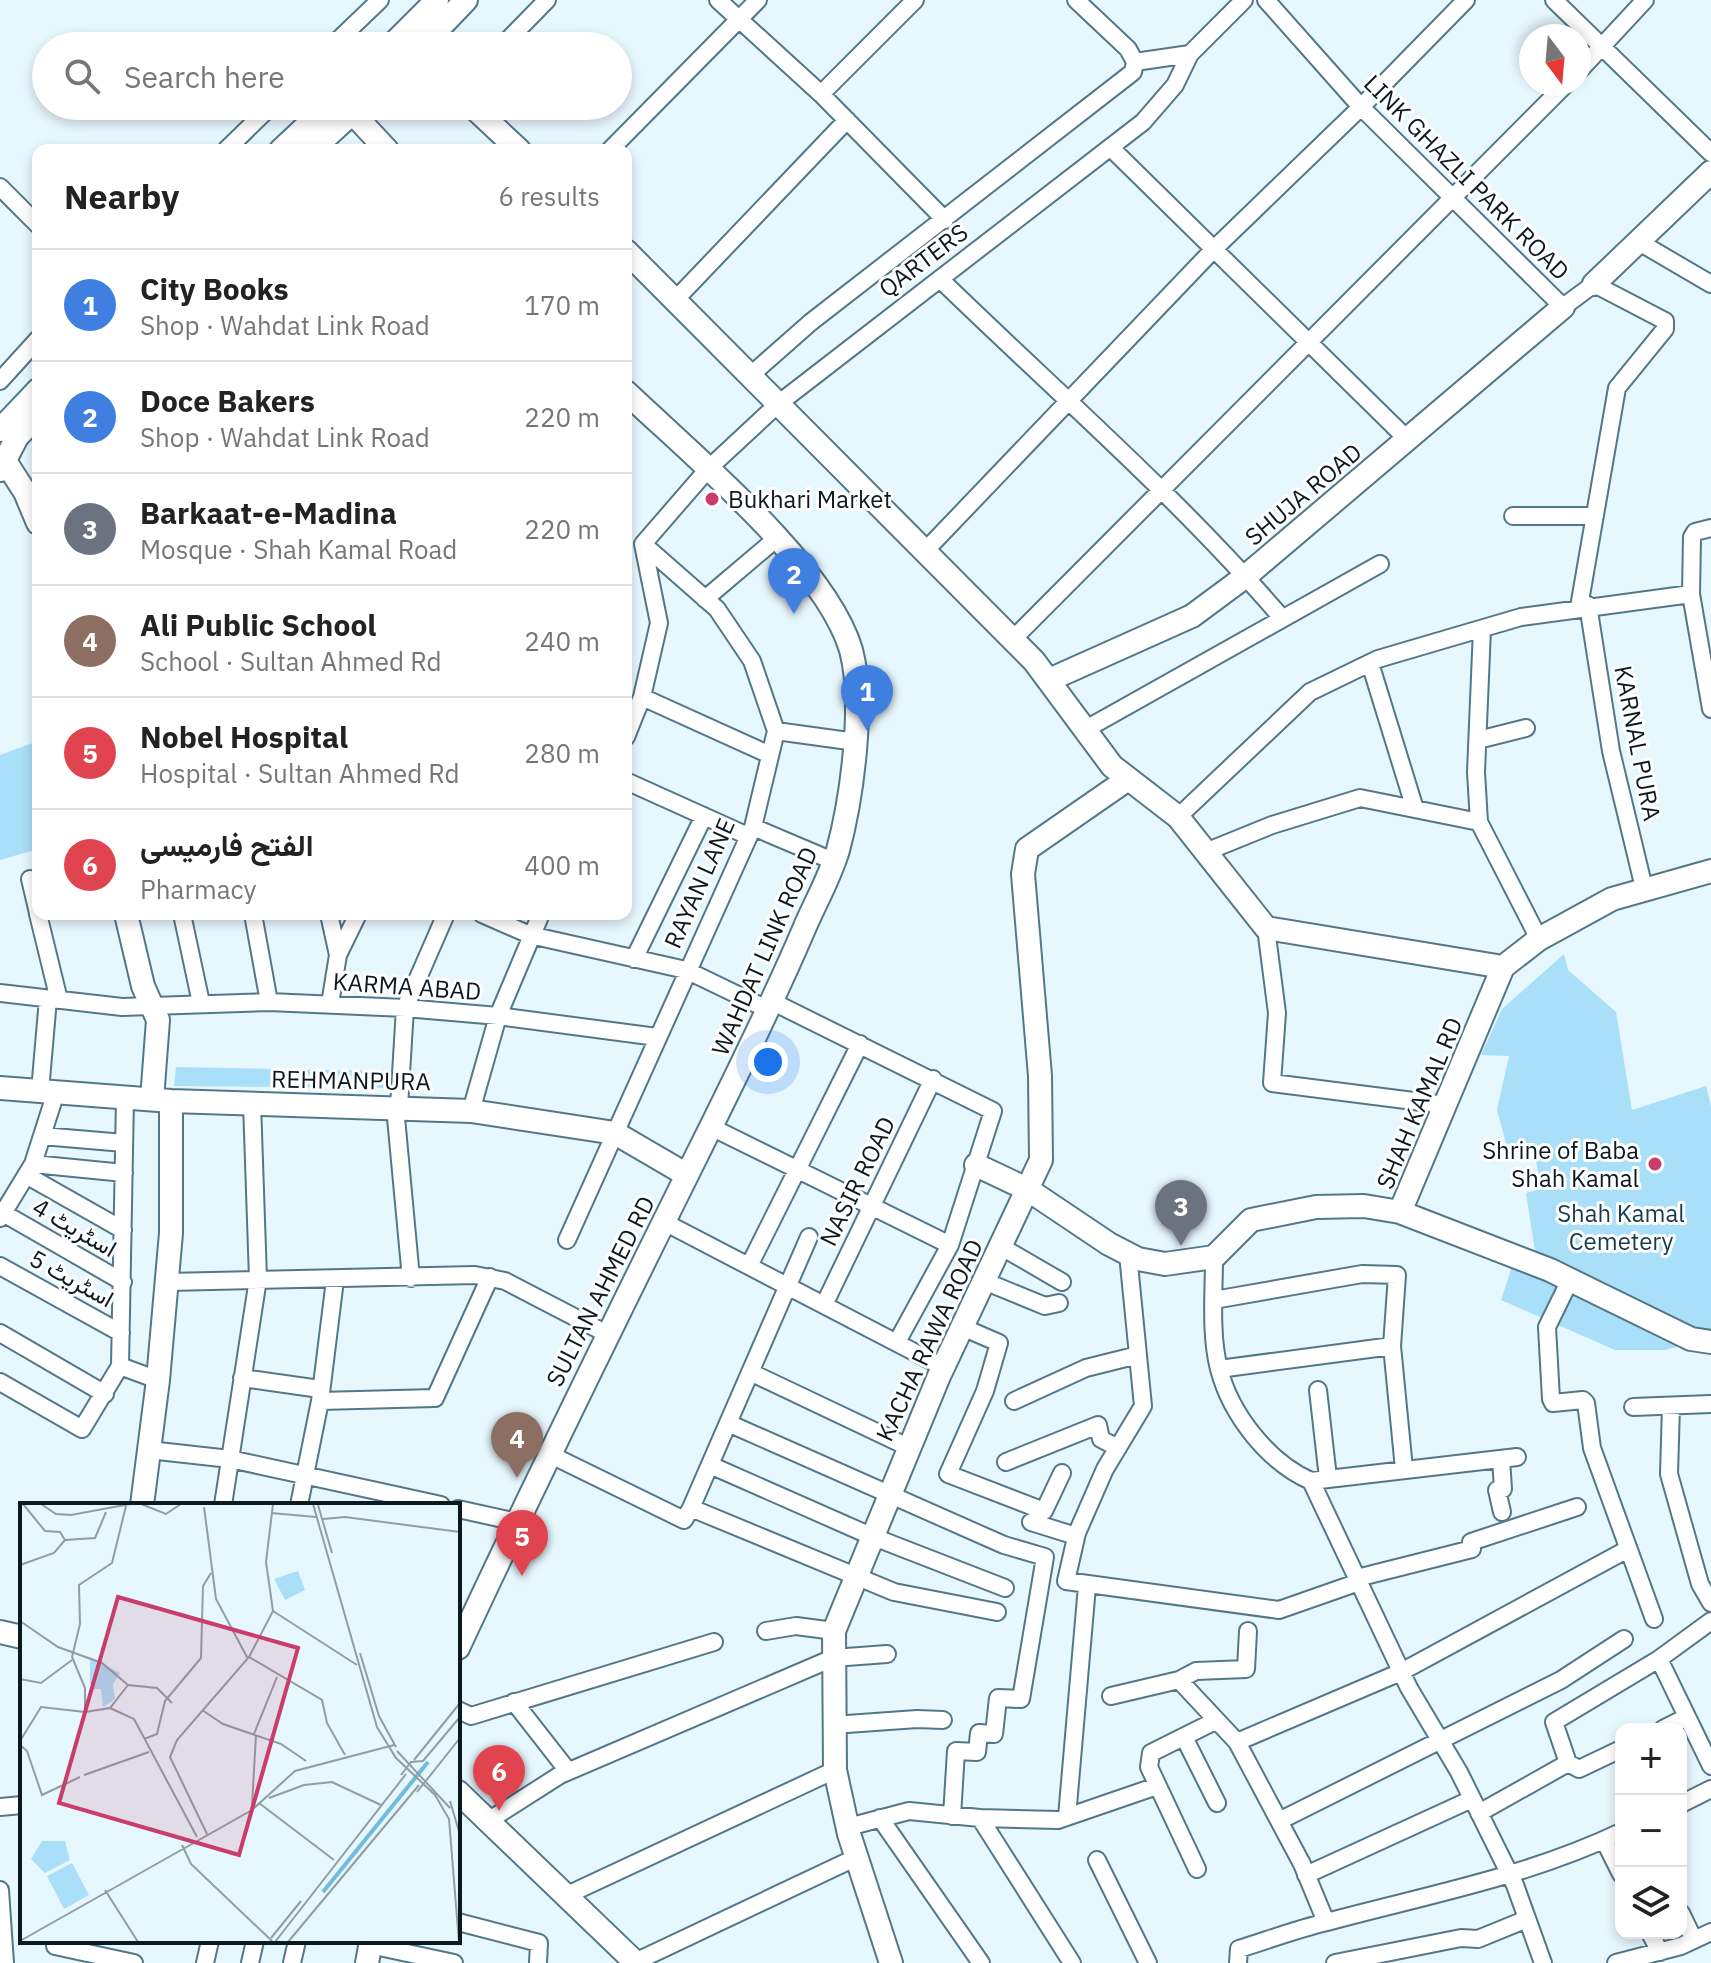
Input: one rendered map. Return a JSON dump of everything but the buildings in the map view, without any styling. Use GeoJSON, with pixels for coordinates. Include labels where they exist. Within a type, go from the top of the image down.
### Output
{"type":"FeatureCollection","features":[{"type":"Feature","properties":{"kind":"street"},"geometry":{"type":"LineString","coordinates":[[347,32],[380,0]]}},
{"type":"Feature","properties":{"kind":"street"},"geometry":{"type":"LineString","coordinates":[[405,32],[437,0]]}},
{"type":"Feature","properties":{"kind":"street"},"geometry":{"type":"LineString","coordinates":[[435,32],[466,0]]}},
{"type":"Feature","properties":{"kind":"street"},"geometry":{"type":"LineString","coordinates":[[516,32],[547,0]]}},
{"type":"Feature","properties":{"kind":"street"},"geometry":{"type":"LineString","coordinates":[[718,0],[821,94],[945,220]]}},
{"type":"Feature","properties":{"kind":"street"},"geometry":{"type":"LineString","coordinates":[[616,144],[758,0]]}},
{"type":"Feature","properties":{"kind":"street"},"geometry":{"type":"LineString","coordinates":[[821,94],[915,0]]}},
{"type":"Feature","properties":{"kind":"street"},"geometry":{"type":"LineString","coordinates":[[752,374],[811,322],[1133,72],[1135,62],[1128,49],[1076,0]]}},
{"type":"Feature","properties":{"kind":"street","name":"QARTERS"},"geometry":{"type":"LineString","coordinates":[[643,544],[708,469],[778,404],[1112,149],[1162,102],[1190,54],[1244,0]]}},
{"type":"Feature","properties":{"kind":"street","name":"LINK GHAZLI PARK ROAD"},"geometry":{"type":"LineString","coordinates":[[1266,0],[1361,107],[1563,307],[1594,284],[1666,324],[1617,388]]}},
{"type":"Feature","properties":{"kind":"street"},"geometry":{"type":"LineString","coordinates":[[926,550],[1213,250],[1466,0]]}},
{"type":"Feature","properties":{"kind":"street"},"geometry":{"type":"LineString","coordinates":[[1554,0],[1711,153]]}},
{"type":"Feature","properties":{"kind":"street"},"geometry":{"type":"LineString","coordinates":[[1591,59],[1645,0]]}},
{"type":"Feature","properties":{"kind":"street"},"geometry":{"type":"LineString","coordinates":[[1135,62],[1190,54]]}},
{"type":"Feature","properties":{"kind":"street"},"geometry":{"type":"LineString","coordinates":[[1013,639],[1554,96]]}},
{"type":"Feature","properties":{"kind":"street"},"geometry":{"type":"LineString","coordinates":[[232,144],[257,120]]}},
{"type":"Feature","properties":{"kind":"street"},"geometry":{"type":"LineString","coordinates":[[287,144],[313,120]]}},
{"type":"Feature","properties":{"kind":"street"},"geometry":{"type":"LineString","coordinates":[[318,144],[341,120]]}},
{"type":"Feature","properties":{"kind":"street"},"geometry":{"type":"LineString","coordinates":[[363,120],[382,144]]}},
{"type":"Feature","properties":{"kind":"street"},"geometry":{"type":"LineString","coordinates":[[487,120],[513,144]]}},
{"type":"Feature","properties":{"kind":"street"},"geometry":{"type":"LineString","coordinates":[[677,298],[847,120]]}},
{"type":"Feature","properties":{"kind":"street"},"geometry":{"type":"LineString","coordinates":[[1112,149],[1408,440]]}},
{"type":"Feature","properties":{"kind":"street"},"geometry":{"type":"LineString","coordinates":[[1594,284],[1709,179]]}},
{"type":"Feature","properties":{"kind":"street"},"geometry":{"type":"LineString","coordinates":[[0,187],[32,219]]}},
{"type":"Feature","properties":{"kind":"street"},"geometry":{"type":"LineString","coordinates":[[1639,242],[1711,284]]}},
{"type":"Feature","properties":{"kind":"street"},"geometry":{"type":"LineString","coordinates":[[632,257],[677,298],[778,404],[1013,639],[1049,680],[1112,766],[1178,817],[1208,851],[1266,928],[1277,1013],[1272,1083],[1445,1105]]}},
{"type":"Feature","properties":{"kind":"street"},"geometry":{"type":"LineString","coordinates":[[940,279],[1160,490],[1246,576],[1282,618]]}},
{"type":"Feature","properties":{"kind":"street","name":"SHUJA ROAD"},"geometry":{"type":"LineString","coordinates":[[1049,680],[1192,616],[1246,576],[1563,307]]}},
{"type":"Feature","properties":{"kind":"street"},"geometry":{"type":"LineString","coordinates":[[0,381],[32,346]]}},
{"type":"Feature","properties":{"kind":"street","name":"KARNAL PURA"},"geometry":{"type":"LineString","coordinates":[[1617,388],[1595,516],[1584,606],[1611,751],[1644,888]]}},
{"type":"Feature","properties":{"kind":"street"},"geometry":{"type":"LineString","coordinates":[[0,430],[32,396]]}},
{"type":"Feature","properties":{"kind":"street","name":"WAHDAT LINK ROAD"},"geometry":{"type":"LineString","coordinates":[[632,399],[777,538],[818,589],[841,626],[851,651],[855,681],[856,742],[833,861],[771,1006],[687,1175]]}},
{"type":"Feature","properties":{"kind":"street"},"geometry":{"type":"LineString","coordinates":[[32,421],[17,437],[2,466],[32,514]]}},
{"type":"Feature","properties":{"kind":"street"},"geometry":{"type":"LineString","coordinates":[[1513,516],[1595,516]]}},
{"type":"Feature","properties":{"kind":"street"},"geometry":{"type":"LineString","coordinates":[[1711,528],[1695,532],[1692,537],[1691,594],[1711,709]]}},
{"type":"Feature","properties":{"kind":"street"},"geometry":{"type":"LineString","coordinates":[[705,599],[777,538]]}},
{"type":"Feature","properties":{"kind":"street"},"geometry":{"type":"LineString","coordinates":[[643,544],[717,609],[752,661],[776,731],[856,742]]}},
{"type":"Feature","properties":{"kind":"street"},"geometry":{"type":"LineString","coordinates":[[632,722],[642,697],[659,623],[643,544]]}},
{"type":"Feature","properties":{"kind":"street"},"geometry":{"type":"LineString","coordinates":[[1080,720],[1282,618],[1380,564]]}},
{"type":"Feature","properties":{"kind":"street"},"geometry":{"type":"LineString","coordinates":[[1178,817],[1310,692],[1370,663],[1482,629],[1584,606],[1691,594]]}},
{"type":"Feature","properties":{"kind":"street"},"geometry":{"type":"LineString","coordinates":[[1482,629],[1479,822],[1539,939]]}},
{"type":"Feature","properties":{"kind":"street"},"geometry":{"type":"LineString","coordinates":[[1370,663],[1415,809]]}},
{"type":"Feature","properties":{"kind":"street"},"geometry":{"type":"LineString","coordinates":[[642,697],[770,755]]}},
{"type":"Feature","properties":{"kind":"street"},"geometry":{"type":"LineString","coordinates":[[1478,740],[1526,728]]}},
{"type":"Feature","properties":{"kind":"street","name":"RAYAN LANE"},"geometry":{"type":"LineString","coordinates":[[567,1240],[751,831],[776,731]]}},
{"type":"Feature","properties":{"kind":"street","name":"KACHA RAWA ROAD"},"geometry":{"type":"LineString","coordinates":[[888,1962],[848,1827],[835,1770],[834,1631],[888,1493],[943,1367],[1041,1160],[1039,1060],[1023,874],[1027,849],[1128,779]]}},
{"type":"Feature","properties":{"kind":"street"},"geometry":{"type":"LineString","coordinates":[[632,784],[704,816],[833,861]]}},
{"type":"Feature","properties":{"kind":"street"},"geometry":{"type":"LineString","coordinates":[[1208,851],[1272,825],[1360,798],[1479,822]]}},
{"type":"Feature","properties":{"kind":"street"},"geometry":{"type":"LineString","coordinates":[[634,959],[704,816]]}},
{"type":"Feature","properties":{"kind":"street","name":"SHAH KAMAL RD"},"geometry":{"type":"LineString","coordinates":[[1711,871],[1612,899],[1539,939],[1503,967],[1400,1212],[1570,1280],[1691,1339],[1711,1342]]}},
{"type":"Feature","properties":{"kind":"street"},"geometry":{"type":"LineString","coordinates":[[30,879],[32,888]]}},
{"type":"Feature","properties":{"kind":"street"},"geometry":{"type":"LineString","coordinates":[[2,1216],[30,1170],[42,1136],[48,1092],[53,1000],[39,920]]}},
{"type":"Feature","properties":{"kind":"street"},"geometry":{"type":"LineString","coordinates":[[127,920],[143,986],[158,1020],[171,1233],[158,1380],[142,1503]]}},
{"type":"Feature","properties":{"kind":"street"},"geometry":{"type":"LineString","coordinates":[[183,920],[201,1003]]}},
{"type":"Feature","properties":{"kind":"street"},"geometry":{"type":"LineString","coordinates":[[254,920],[269,1002]]}},
{"type":"Feature","properties":{"kind":"street"},"geometry":{"type":"LineString","coordinates":[[330,920],[338,955]]}},
{"type":"Feature","properties":{"kind":"street"},"geometry":{"type":"LineString","coordinates":[[330,1004],[338,955],[355,920]]}},
{"type":"Feature","properties":{"kind":"street"},"geometry":{"type":"LineString","coordinates":[[411,1278],[397,1107],[405,1008],[444,920]]}},
{"type":"Feature","properties":{"kind":"street"},"geometry":{"type":"LineString","coordinates":[[496,920],[530,935],[686,970],[860,1044],[993,1111],[950,1245],[897,1342]]}},
{"type":"Feature","properties":{"kind":"street"},"geometry":{"type":"LineString","coordinates":[[471,1111],[498,1016],[538,920]]}},
{"type":"Feature","properties":{"kind":"street"},"geometry":{"type":"LineString","coordinates":[[1266,928],[1503,967]]}},
{"type":"Feature","properties":{"kind":"street","name":"KARMA ABAD"},"geometry":{"type":"LineString","coordinates":[[0,993],[153,1007],[269,1002],[405,1008],[498,1016],[657,1037]]}},
{"type":"Feature","properties":{"kind":"street"},"geometry":{"type":"LineString","coordinates":[[749,1266],[860,1044]]}},
{"type":"Feature","properties":{"kind":"street","name":"NASIR ROAD"},"geometry":{"type":"LineString","coordinates":[[824,1305],[933,1079]]}},
{"type":"Feature","properties":{"kind":"street","name":"REHMANPURA"},"geometry":{"type":"LineString","coordinates":[[0,1088],[162,1100],[471,1111],[615,1133],[687,1175]]}},
{"type":"Feature","properties":{"kind":"street"},"geometry":{"type":"LineString","coordinates":[[0,1382],[82,1429],[120,1366],[125,1098]]}},
{"type":"Feature","properties":{"kind":"street"},"geometry":{"type":"LineString","coordinates":[[223,1503],[258,1279],[252,1103]]}},
{"type":"Feature","properties":{"kind":"street"},"geometry":{"type":"LineString","coordinates":[[711,1127],[950,1245]]}},
{"type":"Feature","properties":{"kind":"street"},"geometry":{"type":"LineString","coordinates":[[42,1136],[124,1143]]}},
{"type":"Feature","properties":{"kind":"street"},"geometry":{"type":"LineString","coordinates":[[976,1165],[1027,1189],[1128,1254],[1165,1264],[1214,1257],[1251,1220],[1316,1207],[1364,1206],[1400,1212]]}},
{"type":"Feature","properties":{"kind":"street"},"geometry":{"type":"LineString","coordinates":[[30,1170],[124,1173]]}},
{"type":"Feature","properties":{"kind":"street"},"geometry":{"type":"LineString","coordinates":[[30,1170],[123,1230]]}},
{"type":"Feature","properties":{"kind":"street","name":"SULTAN AHMED RD"},"geometry":{"type":"LineString","coordinates":[[460,1644],[607,1334],[687,1175]]}},
{"type":"Feature","properties":{"kind":"street","name":"اسٹریٹ 4"},"geometry":{"type":"LineString","coordinates":[[2,1216],[123,1282]]}},
{"type":"Feature","properties":{"kind":"street"},"geometry":{"type":"LineString","coordinates":[[664,1222],[943,1367]]}},
{"type":"Feature","properties":{"kind":"street"},"geometry":{"type":"LineString","coordinates":[[549,1454],[684,1520],[809,1237]]}},
{"type":"Feature","properties":{"kind":"street"},"geometry":{"type":"LineString","coordinates":[[1000,1246],[1062,1282]]}},
{"type":"Feature","properties":{"kind":"street"},"geometry":{"type":"LineString","coordinates":[[1128,1254],[1143,1406],[1118,1448],[1076,1536],[1066,1581],[1279,1610],[1358,1580],[1472,1549],[1471,1542],[1577,1507]]}},
{"type":"Feature","properties":{"kind":"street"},"geometry":{"type":"LineString","coordinates":[[1214,1257],[1219,1369],[1236,1410],[1261,1443],[1294,1473],[1320,1480],[1509,1458],[1503,1489],[1497,1490],[1502,1512]]}},
{"type":"Feature","properties":{"kind":"street","name":"اسٹریٹ 5"},"geometry":{"type":"LineString","coordinates":[[0,1266],[121,1333]]}},
{"type":"Feature","properties":{"kind":"street"},"geometry":{"type":"LineString","coordinates":[[1214,1300],[1362,1274],[1397,1275],[1392,1346],[1404,1469]]}},
{"type":"Feature","properties":{"kind":"street"},"geometry":{"type":"LineString","coordinates":[[167,1282],[490,1277],[505,1281],[607,1334]]}},
{"type":"Feature","properties":{"kind":"street"},"geometry":{"type":"LineString","coordinates":[[242,1378],[320,1395],[435,1398],[490,1277]]}},
{"type":"Feature","properties":{"kind":"street"},"geometry":{"type":"LineString","coordinates":[[299,1503],[320,1395],[335,1280]]}},
{"type":"Feature","properties":{"kind":"street"},"geometry":{"type":"LineString","coordinates":[[1570,1280],[1547,1327],[1551,1399],[1553,1403],[1583,1400],[1586,1403],[1592,1448],[1654,1619]]}},
{"type":"Feature","properties":{"kind":"street"},"geometry":{"type":"LineString","coordinates":[[984,1281],[1045,1306],[1059,1303]]}},
{"type":"Feature","properties":{"kind":"street"},"geometry":{"type":"LineString","coordinates":[[962,1327],[999,1343],[985,1391],[948,1474],[1044,1511],[1062,1473]]}},
{"type":"Feature","properties":{"kind":"street"},"geometry":{"type":"LineString","coordinates":[[0,1333],[105,1394]]}},
{"type":"Feature","properties":{"kind":"street"},"geometry":{"type":"LineString","coordinates":[[1219,1369],[1392,1346]]}},
{"type":"Feature","properties":{"kind":"street"},"geometry":{"type":"LineString","coordinates":[[1014,1401],[1086,1368],[1138,1355]]}},
{"type":"Feature","properties":{"kind":"street"},"geometry":{"type":"LineString","coordinates":[[120,1366],[158,1380]]}},
{"type":"Feature","properties":{"kind":"street"},"geometry":{"type":"LineString","coordinates":[[750,1372],[908,1447]]}},
{"type":"Feature","properties":{"kind":"street"},"geometry":{"type":"LineString","coordinates":[[1318,1390],[1320,1480],[1358,1580],[1401,1672],[1476,1806],[1511,1877],[1543,1963]]}},
{"type":"Feature","properties":{"kind":"street"},"geometry":{"type":"LineString","coordinates":[[1633,1407],[1711,1404]]}},
{"type":"Feature","properties":{"kind":"street"},"geometry":{"type":"LineString","coordinates":[[1671,1406],[1669,1474],[1700,1584],[1711,1603]]}},
{"type":"Feature","properties":{"kind":"street"},"geometry":{"type":"LineString","coordinates":[[728,1423],[1004,1545],[1045,1558],[1021,1699],[998,1698],[994,1734],[979,1733],[977,1752],[956,1751],[952,1816]]}},
{"type":"Feature","properties":{"kind":"street"},"geometry":{"type":"LineString","coordinates":[[1006,1462],[1098,1425],[1101,1439],[1118,1448]]}},
{"type":"Feature","properties":{"kind":"street"},"geometry":{"type":"LineString","coordinates":[[149,1450],[230,1459],[432,1503]]}},
{"type":"Feature","properties":{"kind":"street"},"geometry":{"type":"LineString","coordinates":[[710,1465],[871,1536],[1005,1588]]}},
{"type":"Feature","properties":{"kind":"street"},"geometry":{"type":"LineString","coordinates":[[691,1508],[894,1592],[997,1612]]}},
{"type":"Feature","properties":{"kind":"street"},"geometry":{"type":"LineString","coordinates":[[460,1509],[517,1522]]}},
{"type":"Feature","properties":{"kind":"street"},"geometry":{"type":"LineString","coordinates":[[1031,1522],[1076,1536]]}},
{"type":"Feature","properties":{"kind":"street"},"geometry":{"type":"LineString","coordinates":[[1237,1742],[1401,1672],[1628,1549]]}},
{"type":"Feature","properties":{"kind":"street"},"geometry":{"type":"LineString","coordinates":[[1067,1817],[1087,1586]]}},
{"type":"Feature","properties":{"kind":"street"},"geometry":{"type":"LineString","coordinates":[[1615,1752],[1579,1769],[1568,1763],[1554,1722],[1659,1659],[1711,1621]]}},
{"type":"Feature","properties":{"kind":"street"},"geometry":{"type":"LineString","coordinates":[[766,1631],[796,1626],[834,1631]]}},
{"type":"Feature","properties":{"kind":"street"},"geometry":{"type":"LineString","coordinates":[[1111,1696],[1179,1680],[1196,1671],[1246,1669],[1248,1631]]}},
{"type":"Feature","properties":{"kind":"street"},"geometry":{"type":"LineString","coordinates":[[0,1632],[20,1637]]}},
{"type":"Feature","properties":{"kind":"street"},"geometry":{"type":"LineString","coordinates":[[1279,1821],[1561,1680],[1624,1639]]}},
{"type":"Feature","properties":{"kind":"street"},"geometry":{"type":"LineString","coordinates":[[460,1711],[471,1716],[714,1642]]}},
{"type":"Feature","properties":{"kind":"street"},"geometry":{"type":"LineString","coordinates":[[488,1821],[568,1771],[833,1658],[887,1654]]}},
{"type":"Feature","properties":{"kind":"street"},"geometry":{"type":"LineString","coordinates":[[1659,1659],[1711,1766]]}},
{"type":"Feature","properties":{"kind":"street"},"geometry":{"type":"LineString","coordinates":[[1179,1680],[1237,1742],[1306,1875],[1326,1922]]}},
{"type":"Feature","properties":{"kind":"street"},"geometry":{"type":"LineString","coordinates":[[514,1702],[568,1771]]}},
{"type":"Feature","properties":{"kind":"street"},"geometry":{"type":"LineString","coordinates":[[833,1725],[943,1720]]}},
{"type":"Feature","properties":{"kind":"street"},"geometry":{"type":"LineString","coordinates":[[1197,1869],[1149,1767],[1151,1753],[1215,1721]]}},
{"type":"Feature","properties":{"kind":"street"},"geometry":{"type":"LineString","coordinates":[[1687,1726],[1711,1724]]}},
{"type":"Feature","properties":{"kind":"street"},"geometry":{"type":"LineString","coordinates":[[1184,1737],[1217,1803]]}},
{"type":"Feature","properties":{"kind":"street"},"geometry":{"type":"LineString","coordinates":[[1306,1875],[1476,1806],[1568,1763]]}},
{"type":"Feature","properties":{"kind":"street"},"geometry":{"type":"LineString","coordinates":[[565,1896],[835,1770]]}},
{"type":"Feature","properties":{"kind":"street"},"geometry":{"type":"LineString","coordinates":[[848,1827],[909,1811],[980,1818],[1058,1820],[1157,1786]]}},
{"type":"Feature","properties":{"kind":"street"},"geometry":{"type":"LineString","coordinates":[[1687,1802],[1710,1792]]}},
{"type":"Feature","properties":{"kind":"street"},"geometry":{"type":"LineString","coordinates":[[460,1794],[636,1962],[857,1857]]}},
{"type":"Feature","properties":{"kind":"street"},"geometry":{"type":"LineString","coordinates":[[0,1807],[20,1805]]}},
{"type":"Feature","properties":{"kind":"street"},"geometry":{"type":"LineString","coordinates":[[880,1818],[981,1963]]}},
{"type":"Feature","properties":{"kind":"street"},"geometry":{"type":"LineString","coordinates":[[980,1818],[1072,1963]]}},
{"type":"Feature","properties":{"kind":"street"},"geometry":{"type":"LineString","coordinates":[[1238,1963],[1239,1949],[1326,1922],[1511,1877],[1615,1835]]}},
{"type":"Feature","properties":{"kind":"street"},"geometry":{"type":"LineString","coordinates":[[1604,1840],[1618,1867]]}},
{"type":"Feature","properties":{"kind":"street"},"geometry":{"type":"LineString","coordinates":[[1097,1860],[1148,1963]]}},
{"type":"Feature","properties":{"kind":"street"},"geometry":{"type":"LineString","coordinates":[[0,1900],[5,1963]]}},
{"type":"Feature","properties":{"kind":"street"},"geometry":{"type":"LineString","coordinates":[[1335,1963],[1461,1938],[1478,1939],[1527,1919]]}},
{"type":"Feature","properties":{"kind":"street"},"geometry":{"type":"LineString","coordinates":[[460,1923],[539,1943],[538,1963]]}},
{"type":"Feature","properties":{"kind":"street"},"geometry":{"type":"LineString","coordinates":[[1616,1963],[1660,1952],[1711,1932]]}},
{"type":"Feature","properties":{"kind":"street"},"geometry":{"type":"LineString","coordinates":[[1653,1939],[1660,1952]]}},
{"type":"Feature","properties":{"kind":"street"},"geometry":{"type":"LineString","coordinates":[[1686,1939],[1687,1963]]}},
{"type":"Feature","properties":{"kind":"street"},"geometry":{"type":"LineString","coordinates":[[55,1963],[55,1943],[127,1961]]}},
{"type":"Feature","properties":{"kind":"street"},"geometry":{"type":"LineString","coordinates":[[205,1963],[210,1943]]}},
{"type":"Feature","properties":{"kind":"street"},"geometry":{"type":"LineString","coordinates":[[250,1963],[255,1943]]}},
{"type":"Feature","properties":{"kind":"street"},"geometry":{"type":"LineString","coordinates":[[292,1963],[297,1943]]}},
{"type":"Feature","properties":{"kind":"street"},"geometry":{"type":"LineString","coordinates":[[369,1950],[454,1963]]}},
{"type":"Feature","properties":{"kind":"green space"},"geometry":{"type":"Polygon","coordinates":[[[32,743],[32,851],[0,860],[0,755],[32,743]]]}},
{"type":"Feature","properties":{"kind":"green space","name":"Shah Kamal Cemetery"},"geometry":{"type":"Polygon","coordinates":[[[1564,954],[1568,970],[1616,1012],[1632,1110],[1706,1086],[1711,1106],[1711,1338],[1665,1350],[1615,1350],[1501,1300],[1514,1260],[1535,1251],[1526,1193],[1541,1189],[1533,1144],[1507,1147],[1497,1110],[1509,1056],[1481,1055],[1502,1009],[1564,954]]]}},
{"type":"Feature","properties":{"kind":"green space"},"geometry":{"type":"Polygon","coordinates":[[[176,1067],[398,1071],[395,1088],[174,1086],[176,1067]]]}},
{"type":"Feature","properties":{"kind":"place","name":"Bukhari Market"},"geometry":{"type":"Point","coordinates":[712,499]}},
{"type":"Feature","properties":{"kind":"place","name":"Doce Bakers"},"geometry":{"type":"Point","coordinates":[794,614]}},
{"type":"Feature","properties":{"kind":"place","name":"City Books"},"geometry":{"type":"Point","coordinates":[867,731]}},
{"type":"Feature","properties":{"kind":"place","name":"Shrine of Baba Shah Kamal"},"geometry":{"type":"Point","coordinates":[1655,1164]}},
{"type":"Feature","properties":{"kind":"place","name":"Barkaat-e-Madina"},"geometry":{"type":"Point","coordinates":[1181,1246]}},
{"type":"Feature","properties":{"kind":"place","name":"Ali Public School"},"geometry":{"type":"Point","coordinates":[517,1478]}},
{"type":"Feature","properties":{"kind":"place","name":"Nobel Hospital"},"geometry":{"type":"Point","coordinates":[522,1576]}},
{"type":"Feature","properties":{"kind":"place","name":"الفتح فارمیسی"},"geometry":{"type":"Point","coordinates":[499,1811]}}]}
